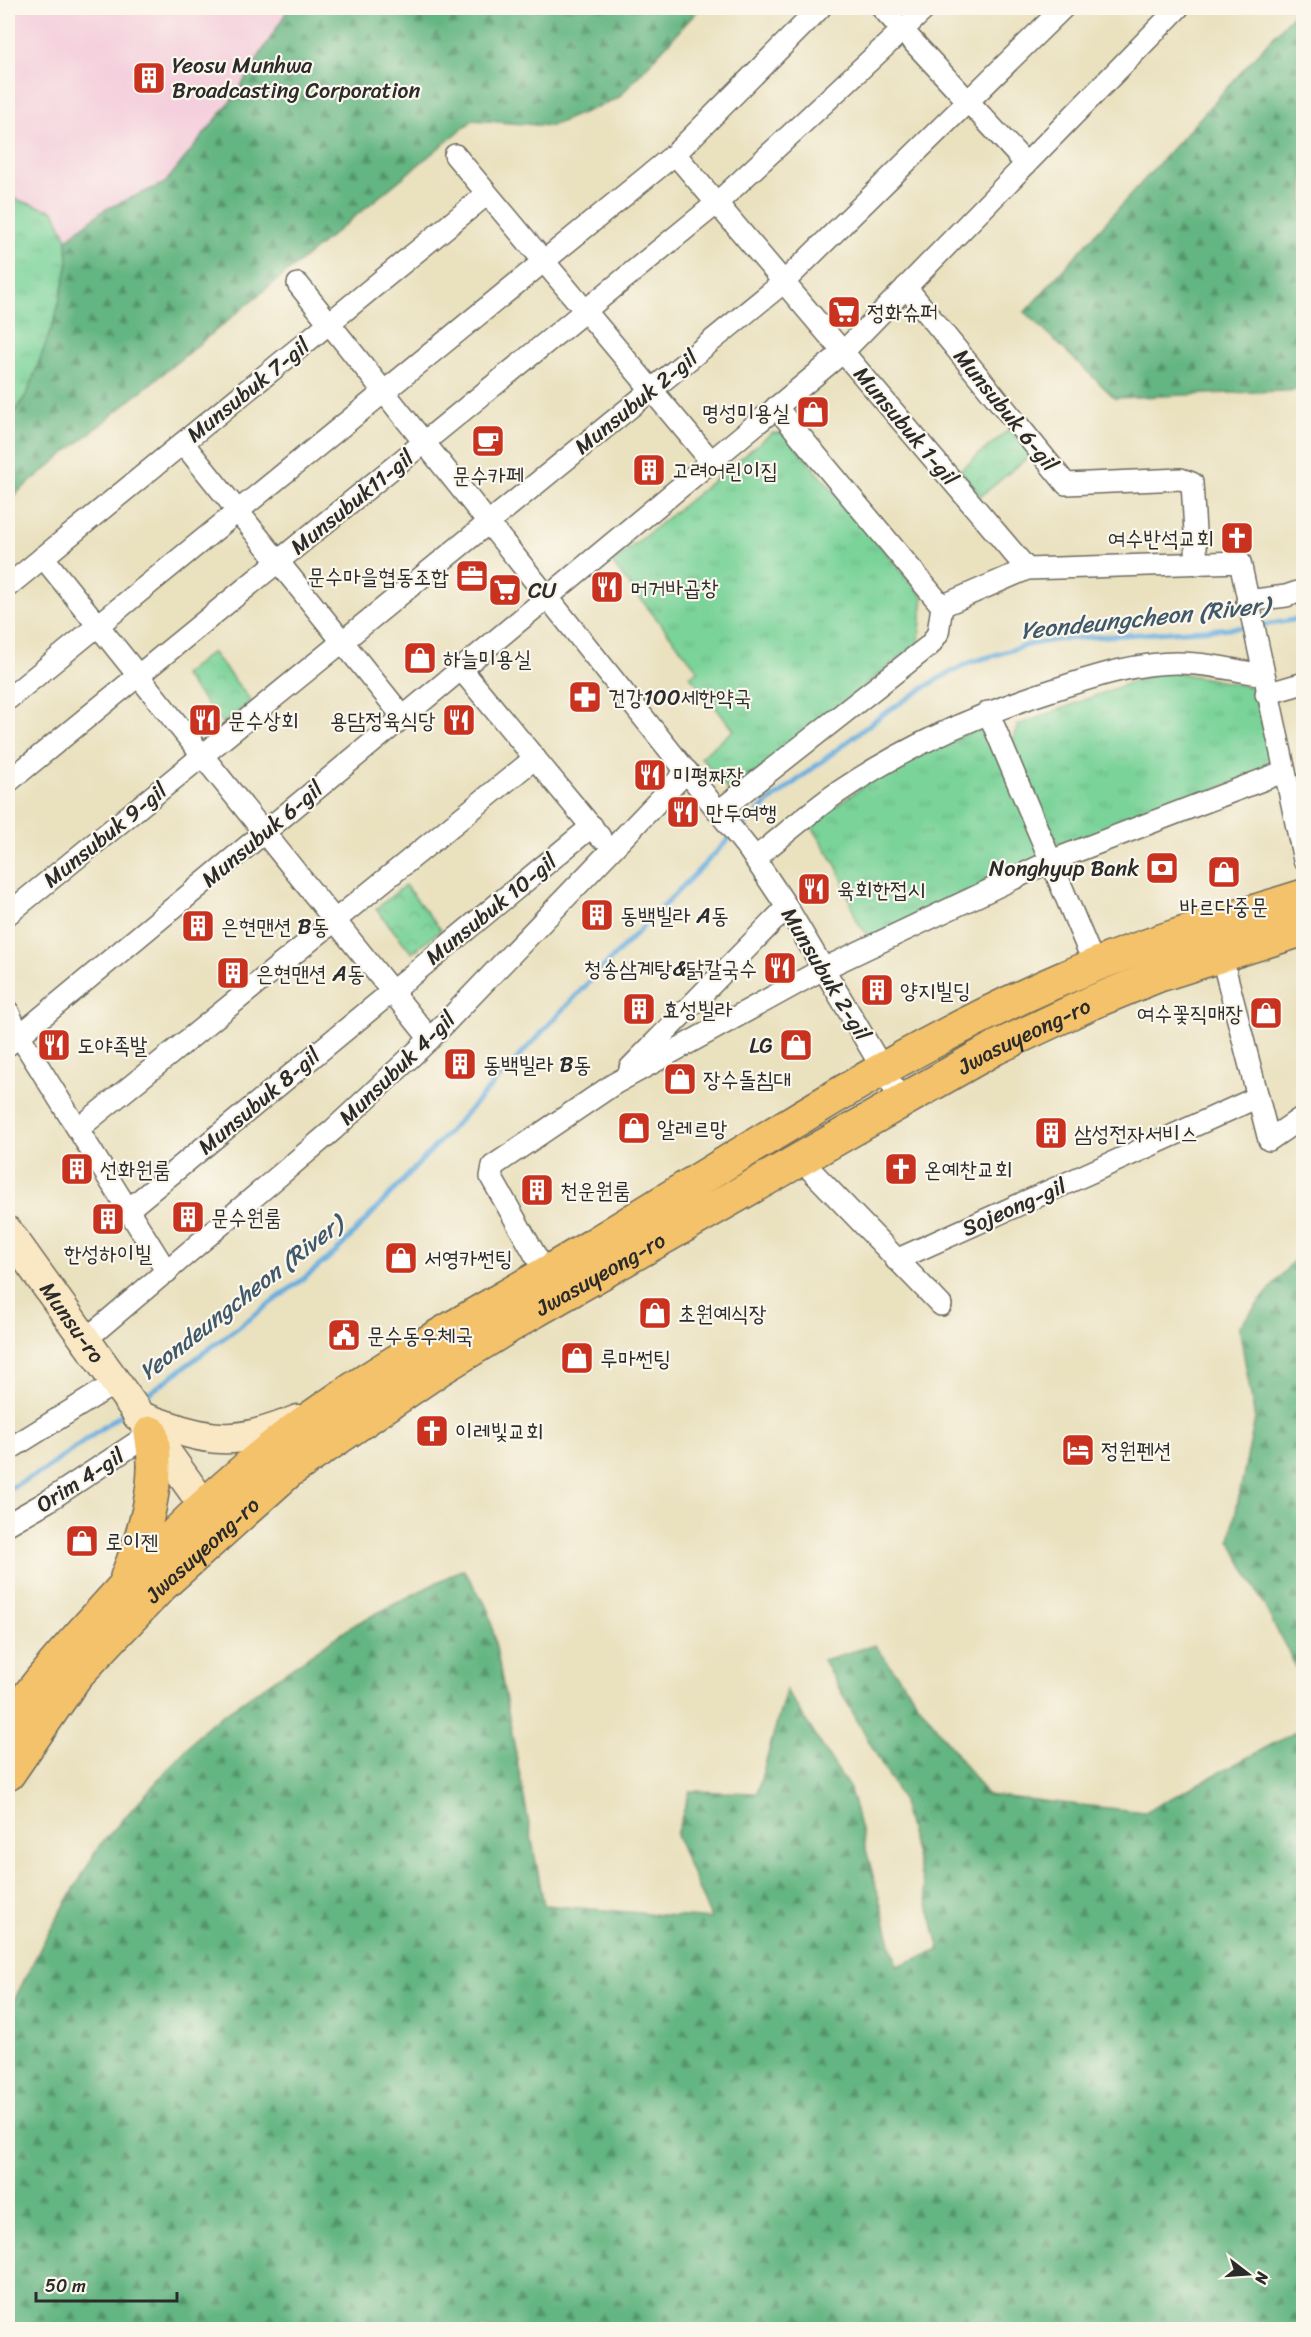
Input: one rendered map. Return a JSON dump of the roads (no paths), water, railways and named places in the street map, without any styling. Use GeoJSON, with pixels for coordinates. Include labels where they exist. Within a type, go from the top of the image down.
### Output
{"type":"FeatureCollection","features":[{"type":"Feature","properties":{"kind":"main road","name":"Jwasuyeong-ro"},"geometry":{"type":"LineString","coordinates":[[213,1518],[257,1458],[323,1409],[443,1332],[546,1274],[883,1069],[981,1018],[1095,966],[1304,896]]}},
{"type":"Feature","properties":{"kind":"main road","name":"Jwasuyeong-ro"},"geometry":{"type":"LineString","coordinates":[[8,1724],[70,1645],[213,1518],[290,1471],[438,1370],[526,1316],[995,1048],[1093,1002],[1160,975],[1304,928]]}},
{"type":"Feature","properties":{"kind":"main road"},"geometry":{"type":"LineString","coordinates":[[981,1018],[995,1048]]}},
{"type":"Feature","properties":{"kind":"main road"},"geometry":{"type":"LineString","coordinates":[[142,1579],[141,1540],[153,1485],[155,1452],[145,1425]]}},
{"type":"Feature","properties":{"kind":"main road","name":"Jwasuyeong-ro"},"geometry":{"type":"LineString","coordinates":[[8,1774],[142,1579]]}},
{"type":"Feature","properties":{"kind":"street"},"geometry":{"type":"LineString","coordinates":[[8,699],[675,154],[819,8]]}},
{"type":"Feature","properties":{"kind":"street"},"geometry":{"type":"LineString","coordinates":[[882,8],[1026,164]]}},
{"type":"Feature","properties":{"kind":"street"},"geometry":{"type":"LineString","coordinates":[[425,443],[717,203],[926,8]]}},
{"type":"Feature","properties":{"kind":"street"},"geometry":{"type":"LineString","coordinates":[[784,282],[1063,8]]}},
{"type":"Feature","properties":{"kind":"street","name":"Munsubuk 6-gil"},"geometry":{"type":"LineString","coordinates":[[13,1040],[843,352],[1179,8]]}},
{"type":"Feature","properties":{"kind":"street","name":"Munsubuk 1-gil"},"geometry":{"type":"LineString","coordinates":[[675,154],[1027,569]]}},
{"type":"Feature","properties":{"kind":"street"},"geometry":{"type":"LineString","coordinates":[[455,155],[711,461]]}},
{"type":"Feature","properties":{"kind":"street","name":"Munsubuk 7-gil"},"geometry":{"type":"LineString","coordinates":[[8,586],[487,194]]}},
{"type":"Feature","properties":{"kind":"street","name":"Munsubuk 2-gil"},"geometry":{"type":"LineString","coordinates":[[489,523],[784,282]]}},
{"type":"Feature","properties":{"kind":"street"},"geometry":{"type":"LineString","coordinates":[[298,285],[719,810],[930,645],[938,633],[942,606],[776,407]]}},
{"type":"Feature","properties":{"kind":"street","name":"Munsubuk 6-gil"},"geometry":{"type":"LineString","coordinates":[[906,287],[1066,484],[1180,479],[1190,482],[1193,490],[1197,564]]}},
{"type":"Feature","properties":{"kind":"street","name":"Munsubuk11-gil"},"geometry":{"type":"LineString","coordinates":[[183,443],[403,717]]}},
{"type":"Feature","properties":{"kind":"street","name":"Munsubuk11-gil"},"geometry":{"type":"LineString","coordinates":[[138,676],[425,443]]}},
{"type":"Feature","properties":{"kind":"street"},"geometry":{"type":"LineString","coordinates":[[202,756],[489,523]]}},
{"type":"Feature","properties":{"kind":"street"},"geometry":{"type":"LineString","coordinates":[[43,557],[262,834],[430,1039]]}},
{"type":"Feature","properties":{"kind":"street"},"geometry":{"type":"LineString","coordinates":[[942,606],[1027,569],[1240,562],[1264,685],[1304,860]]}},
{"type":"Feature","properties":{"kind":"street"},"geometry":{"type":"LineString","coordinates":[[1248,604],[1304,590]]}},
{"type":"Feature","properties":{"kind":"street"},"geometry":{"type":"LineString","coordinates":[[752,854],[851,784],[911,748],[988,712],[1100,675],[1162,664],[1212,666],[1264,685],[1304,683]]}},
{"type":"Feature","properties":{"kind":"street"},"geometry":{"type":"LineString","coordinates":[[461,669],[611,850]]}},
{"type":"Feature","properties":{"kind":"street"},"geometry":{"type":"LineString","coordinates":[[8,782],[138,676]]}},
{"type":"Feature","properties":{"kind":"street"},"geometry":{"type":"LineString","coordinates":[[988,712],[1095,966]]}},
{"type":"Feature","properties":{"kind":"street","name":"Munsubuk 9-gil"},"geometry":{"type":"LineString","coordinates":[[8,914],[202,756]]}},
{"type":"Feature","properties":{"kind":"street"},"geometry":{"type":"LineString","coordinates":[[78,1130],[332,920],[535,758]]}},
{"type":"Feature","properties":{"kind":"street","name":"Munsubuk 4-gil"},"geometry":{"type":"LineString","coordinates":[[84,1341],[333,1130],[430,1039],[687,771]]}},
{"type":"Feature","properties":{"kind":"street"},"geometry":{"type":"LineString","coordinates":[[546,1274],[491,1177],[490,1171],[493,1166],[614,1084],[823,969],[1051,861],[1283,772]]}},
{"type":"Feature","properties":{"kind":"street","name":"Munsubuk 2-gil"},"geometry":{"type":"LineString","coordinates":[[719,810],[787,907],[901,1100]]}},
{"type":"Feature","properties":{"kind":"street","name":"Munsubuk 10-gil"},"geometry":{"type":"LineString","coordinates":[[390,992],[592,826]]}},
{"type":"Feature","properties":{"kind":"street"},"geometry":{"type":"LineString","coordinates":[[614,1084],[787,907]]}},
{"type":"Feature","properties":{"kind":"street"},"geometry":{"type":"LineString","coordinates":[[1221,954],[1269,1140],[1304,1116]]}},
{"type":"Feature","properties":{"kind":"street","name":"Munsubuk 8-gil"},"geometry":{"type":"LineString","coordinates":[[129,1209],[390,992]]}},
{"type":"Feature","properties":{"kind":"street"},"geometry":{"type":"LineString","coordinates":[[8,1011],[13,1040],[78,1130],[167,1272]]}},
{"type":"Feature","properties":{"kind":"street","name":"Sojeong-gil"},"geometry":{"type":"LineString","coordinates":[[896,1260],[1258,1098]]}},
{"type":"Feature","properties":{"kind":"street"},"geometry":{"type":"LineString","coordinates":[[801,1160],[940,1305]]}},
{"type":"Feature","properties":{"kind":"street","name":"Munsu-ro"},"geometry":{"type":"LineString","coordinates":[[8,1232],[145,1425]]}},
{"type":"Feature","properties":{"kind":"street"},"geometry":{"type":"LineString","coordinates":[[8,1450],[115,1383]]}},
{"type":"Feature","properties":{"kind":"street"},"geometry":{"type":"LineString","coordinates":[[145,1425],[231,1440],[262,1434],[323,1409]]}},
{"type":"Feature","properties":{"kind":"street"},"geometry":{"type":"LineString","coordinates":[[145,1425],[213,1518]]}},
{"type":"Feature","properties":{"kind":"street","name":"Orim 4-gil"},"geometry":{"type":"LineString","coordinates":[[8,1524],[48,1502],[145,1425]]}},
{"type":"Feature","properties":{"kind":"waterway","name":"Yeondeungcheon (River)"},"geometry":{"type":"LineString","coordinates":[[1258,626],[1304,618]]}},
{"type":"Feature","properties":{"kind":"waterway","name":"Yeondeungcheon (River)"},"geometry":{"type":"LineString","coordinates":[[738,831],[769,802],[882,715],[938,679],[969,663],[1031,644],[1062,639],[1249,627]]}},
{"type":"Feature","properties":{"kind":"waterway","name":"Yeondeungcheon (River)"},"geometry":{"type":"LineString","coordinates":[[140,1400],[307,1276],[337,1251],[587,984],[731,837]]}},
{"type":"Feature","properties":{"kind":"waterway","name":"Yeondeungcheon (River)"},"geometry":{"type":"LineString","coordinates":[[8,1489],[43,1471],[126,1411]]}},
{"type":"Feature","properties":{"kind":"place","name":"Yeosu Munhwa Broadcasting Corporation"},"geometry":{"type":"Point","coordinates":[149,78]}},
{"type":"Feature","properties":{"kind":"place","name":"정화슈퍼"},"geometry":{"type":"Point","coordinates":[844,312]}},
{"type":"Feature","properties":{"kind":"place","name":"명성미용실"},"geometry":{"type":"Point","coordinates":[813,412]}},
{"type":"Feature","properties":{"kind":"place","name":"문수카페"},"geometry":{"type":"Point","coordinates":[488,441]}},
{"type":"Feature","properties":{"kind":"place","name":"고려어린이집"},"geometry":{"type":"Point","coordinates":[649,470]}},
{"type":"Feature","properties":{"kind":"place","name":"여수반석교회"},"geometry":{"type":"Point","coordinates":[1237,538]}},
{"type":"Feature","properties":{"kind":"place","name":"문수마을협동조합"},"geometry":{"type":"Point","coordinates":[472,576]}},
{"type":"Feature","properties":{"kind":"place","name":"머거바곱창"},"geometry":{"type":"Point","coordinates":[607,587]}},
{"type":"Feature","properties":{"kind":"place","name":"CU"},"geometry":{"type":"Point","coordinates":[505,590]}},
{"type":"Feature","properties":{"kind":"place","name":"하늘미용실"},"geometry":{"type":"Point","coordinates":[420,658]}},
{"type":"Feature","properties":{"kind":"place","name":"건강100세한약국"},"geometry":{"type":"Point","coordinates":[585,697]}},
{"type":"Feature","properties":{"kind":"place","name":"문수상회"},"geometry":{"type":"Point","coordinates":[205,720]}},
{"type":"Feature","properties":{"kind":"place","name":"용담정육식당"},"geometry":{"type":"Point","coordinates":[459,720]}},
{"type":"Feature","properties":{"kind":"place","name":"미평짜장"},"geometry":{"type":"Point","coordinates":[650,775]}},
{"type":"Feature","properties":{"kind":"place","name":"만두여행"},"geometry":{"type":"Point","coordinates":[683,812]}},
{"type":"Feature","properties":{"kind":"place","name":"Nonghyup Bank"},"geometry":{"type":"Point","coordinates":[1162,868]}},
{"type":"Feature","properties":{"kind":"place","name":"바르다중문"},"geometry":{"type":"Point","coordinates":[1224,872]}},
{"type":"Feature","properties":{"kind":"place","name":"육회한접시"},"geometry":{"type":"Point","coordinates":[814,889]}},
{"type":"Feature","properties":{"kind":"place","name":"동백빌라 A동"},"geometry":{"type":"Point","coordinates":[597,915]}},
{"type":"Feature","properties":{"kind":"place","name":"은현맨션 B동"},"geometry":{"type":"Point","coordinates":[198,926]}},
{"type":"Feature","properties":{"kind":"place","name":"청송삼계탕&닭칼국수"},"geometry":{"type":"Point","coordinates":[780,968]}},
{"type":"Feature","properties":{"kind":"place","name":"은현맨션 A동"},"geometry":{"type":"Point","coordinates":[233,973]}},
{"type":"Feature","properties":{"kind":"place","name":"양지빌딩"},"geometry":{"type":"Point","coordinates":[877,990]}},
{"type":"Feature","properties":{"kind":"place","name":"효성빌라"},"geometry":{"type":"Point","coordinates":[639,1009]}},
{"type":"Feature","properties":{"kind":"place","name":"여수꽃직매장"},"geometry":{"type":"Point","coordinates":[1266,1013]}},
{"type":"Feature","properties":{"kind":"place","name":"도야족발"},"geometry":{"type":"Point","coordinates":[54,1045]}},
{"type":"Feature","properties":{"kind":"place","name":"LG"},"geometry":{"type":"Point","coordinates":[796,1045]}},
{"type":"Feature","properties":{"kind":"place","name":"동백빌라 B동"},"geometry":{"type":"Point","coordinates":[460,1064]}},
{"type":"Feature","properties":{"kind":"place","name":"장수돌침대"},"geometry":{"type":"Point","coordinates":[680,1079]}},
{"type":"Feature","properties":{"kind":"place","name":"알레르망"},"geometry":{"type":"Point","coordinates":[634,1128]}},
{"type":"Feature","properties":{"kind":"place","name":"삼성전자서비스"},"geometry":{"type":"Point","coordinates":[1051,1133]}},
{"type":"Feature","properties":{"kind":"place","name":"선화원룸"},"geometry":{"type":"Point","coordinates":[77,1169]}},
{"type":"Feature","properties":{"kind":"place","name":"온예찬교회"},"geometry":{"type":"Point","coordinates":[901,1169]}},
{"type":"Feature","properties":{"kind":"place","name":"천운원룸"},"geometry":{"type":"Point","coordinates":[537,1190]}},
{"type":"Feature","properties":{"kind":"place","name":"문수원룸"},"geometry":{"type":"Point","coordinates":[188,1217]}},
{"type":"Feature","properties":{"kind":"place","name":"한성하이빌"},"geometry":{"type":"Point","coordinates":[108,1219]}},
{"type":"Feature","properties":{"kind":"place","name":"서영카썬팅"},"geometry":{"type":"Point","coordinates":[401,1258]}},
{"type":"Feature","properties":{"kind":"place","name":"초원예식장"},"geometry":{"type":"Point","coordinates":[655,1313]}},
{"type":"Feature","properties":{"kind":"place","name":"문수동우체국"},"geometry":{"type":"Point","coordinates":[344,1335]}},
{"type":"Feature","properties":{"kind":"place","name":"루마썬팅"},"geometry":{"type":"Point","coordinates":[577,1358]}},
{"type":"Feature","properties":{"kind":"place","name":"이레빛교회"},"geometry":{"type":"Point","coordinates":[432,1431]}},
{"type":"Feature","properties":{"kind":"place","name":"정원펜션"},"geometry":{"type":"Point","coordinates":[1078,1450]}},
{"type":"Feature","properties":{"kind":"place","name":"로이젠"},"geometry":{"type":"Point","coordinates":[82,1541]}}]}
